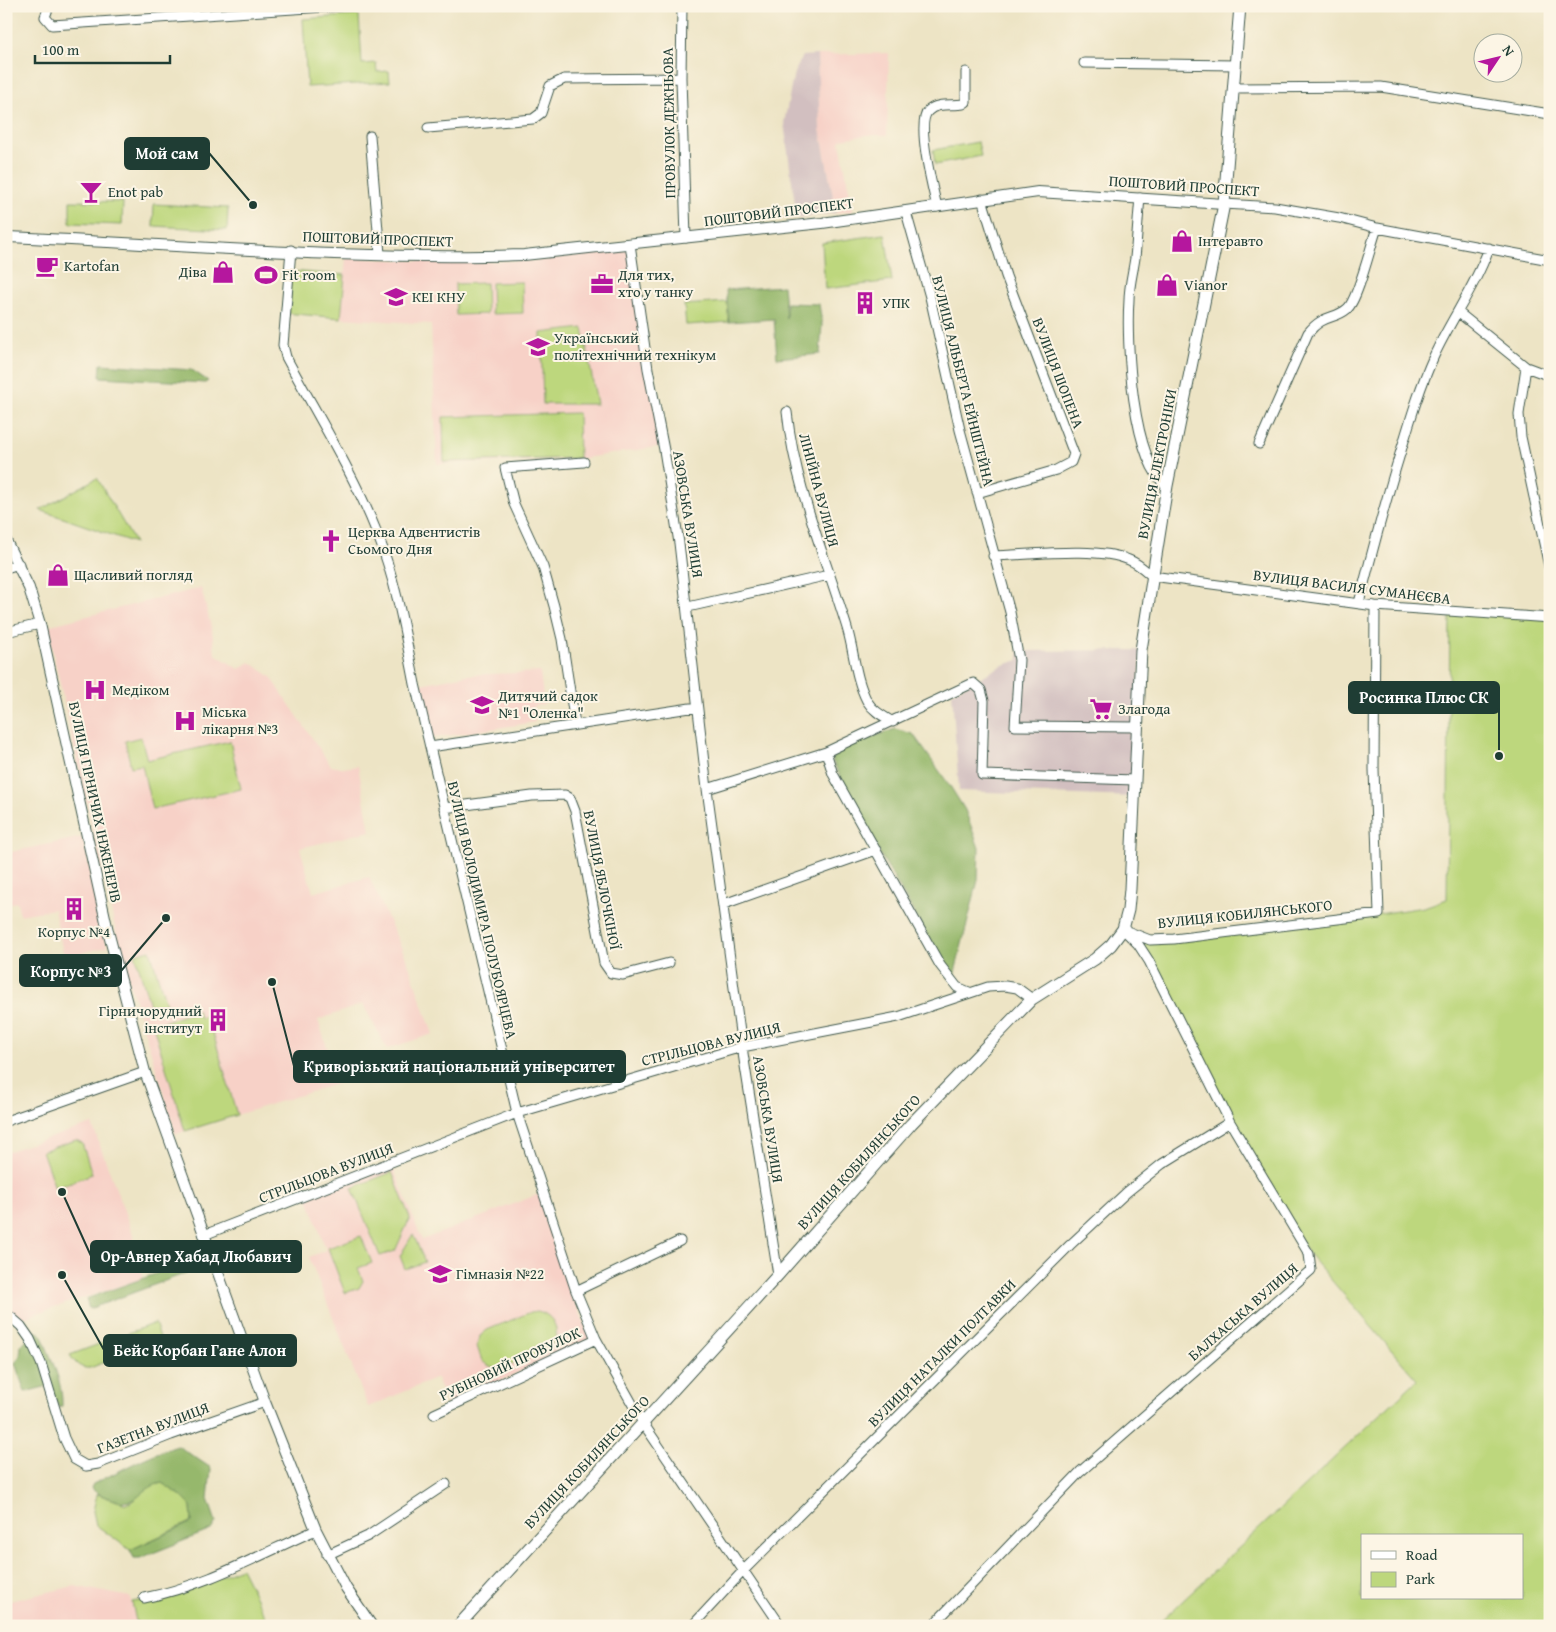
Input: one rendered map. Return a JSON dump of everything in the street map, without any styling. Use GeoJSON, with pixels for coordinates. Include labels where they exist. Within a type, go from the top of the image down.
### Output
{"type":"FeatureCollection","features":[{"type":"Feature","properties":{"kind":"main road","name":"ВУЛИЦЯ ЕЛЕКТРОНІКИ"},"geometry":{"type":"LineString","coordinates":[[1123,929],[1128,910],[1130,889],[1141,650],[1167,486],[1224,204],[1240,6]]}},
{"type":"Feature","properties":{"kind":"main road","name":"ВУЛИЦЯ КОБИЛЯНСЬКОГО"},"geometry":{"type":"LineString","coordinates":[[458,1626],[778,1276],[911,1124],[1032,999],[1104,952],[1123,929]]}},
{"type":"Feature","properties":{"kind":"street"},"geometry":{"type":"LineString","coordinates":[[49,6],[45,18],[52,25],[340,6]]}},
{"type":"Feature","properties":{"kind":"street","name":"ПРОВУЛОК ДЕЖНЬОВА"},"geometry":{"type":"LineString","coordinates":[[682,6],[681,78],[686,238]]}},
{"type":"Feature","properties":{"kind":"street"},"geometry":{"type":"LineString","coordinates":[[1084,63],[1236,65]]}},
{"type":"Feature","properties":{"kind":"street"},"geometry":{"type":"LineString","coordinates":[[937,207],[925,144],[924,120],[928,111],[933,108],[966,102],[966,72]]}},
{"type":"Feature","properties":{"kind":"street"},"geometry":{"type":"LineString","coordinates":[[428,128],[534,119],[541,113],[550,86],[564,79],[681,78]]}},
{"type":"Feature","properties":{"kind":"street"},"geometry":{"type":"LineString","coordinates":[[1234,88],[1381,87],[1550,114]]}},
{"type":"Feature","properties":{"kind":"street"},"geometry":{"type":"LineString","coordinates":[[370,136],[380,254]]}},
{"type":"Feature","properties":{"kind":"street","name":"ПОШТОВИЙ ПРОСПЕКТ"},"geometry":{"type":"LineString","coordinates":[[6,237],[455,257],[524,255],[906,212],[1038,192],[1275,207],[1550,260]]}},
{"type":"Feature","properties":{"kind":"street"},"geometry":{"type":"LineString","coordinates":[[1140,198],[1129,298],[1130,364],[1135,405],[1144,446],[1153,469],[1160,481],[1167,486]]}},
{"type":"Feature","properties":{"kind":"street","name":"ВУЛИЦЯ ШОПЕНА"},"geometry":{"type":"LineString","coordinates":[[977,493],[1056,470],[1071,462],[1074,454],[1006,276],[982,199]]}},
{"type":"Feature","properties":{"kind":"street","name":"ВУЛИЦЯ АЛЬБЕРТА ЕЙНШТЕЙНА"},"geometry":{"type":"LineString","coordinates":[[906,212],[930,297],[960,430],[1010,612],[1018,651],[1015,726],[1137,727]]}},
{"type":"Feature","properties":{"kind":"street"},"geometry":{"type":"LineString","coordinates":[[1259,444],[1308,333],[1317,322],[1347,309],[1354,299],[1377,228]]}},
{"type":"Feature","properties":{"kind":"street","name":"АЗОВСЬКА ВУЛИЦЯ"},"geometry":{"type":"LineString","coordinates":[[630,244],[648,369],[666,460],[688,607],[707,789],[742,1047],[778,1276]]}},
{"type":"Feature","properties":{"kind":"street"},"geometry":{"type":"LineString","coordinates":[[1360,603],[1374,542],[1411,416],[1434,356],[1459,314],[1482,268],[1489,248]]}},
{"type":"Feature","properties":{"kind":"street","name":"ВУЛИЦЯ ВОЛОДИМИРА ПОЛУБОЯРЦЕВА"},"geometry":{"type":"LineString","coordinates":[[291,250],[282,345],[286,357],[364,501],[378,534],[402,615],[415,684],[517,1113],[576,1291],[596,1339],[643,1423],[782,1626]]}},
{"type":"Feature","properties":{"kind":"street"},"geometry":{"type":"LineString","coordinates":[[1459,314],[1526,368],[1550,376]]}},
{"type":"Feature","properties":{"kind":"street"},"geometry":{"type":"LineString","coordinates":[[1526,368],[1519,414],[1521,437],[1550,571]]}},
{"type":"Feature","properties":{"kind":"street","name":"ЛІНІЙНА ВУЛИЦЯ"},"geometry":{"type":"LineString","coordinates":[[787,412],[790,440],[814,531],[848,629],[858,674],[867,701],[877,713],[893,722]]}},
{"type":"Feature","properties":{"kind":"street"},"geometry":{"type":"LineString","coordinates":[[575,724],[562,639],[556,614],[543,568],[514,504],[506,468],[584,462]]}},
{"type":"Feature","properties":{"kind":"street","name":"ВУЛИЦЯ ГІРНИЧИХ ІНЖЕНЕРІВ"},"geometry":{"type":"LineString","coordinates":[[6,541],[19,564],[40,624],[108,931],[145,1072],[265,1402],[316,1530],[327,1555],[372,1626]]}},
{"type":"Feature","properties":{"kind":"street"},"geometry":{"type":"LineString","coordinates":[[994,556],[1088,553],[1114,555],[1135,562],[1152,576]]}},
{"type":"Feature","properties":{"kind":"street"},"geometry":{"type":"LineString","coordinates":[[6,568],[19,564]]}},
{"type":"Feature","properties":{"kind":"street"},"geometry":{"type":"LineString","coordinates":[[688,607],[829,575]]}},
{"type":"Feature","properties":{"kind":"street","name":"ВУЛИЦЯ ВАСИЛЯ СУМАНЄЄВА"},"geometry":{"type":"LineString","coordinates":[[1152,576],[1375,606],[1550,618]]}},
{"type":"Feature","properties":{"kind":"street","name":"ВУЛИЦЯ КОБИЛЯНСЬКОГО"},"geometry":{"type":"LineString","coordinates":[[1123,929],[1150,940],[1174,939],[1379,914],[1374,769],[1375,606]]}},
{"type":"Feature","properties":{"kind":"street"},"geometry":{"type":"LineString","coordinates":[[6,632],[40,624]]}},
{"type":"Feature","properties":{"kind":"street"},"geometry":{"type":"LineString","coordinates":[[707,789],[826,752],[973,683],[981,690],[984,701],[982,775],[1135,780]]}},
{"type":"Feature","properties":{"kind":"street"},"geometry":{"type":"LineString","coordinates":[[430,747],[697,707]]}},
{"type":"Feature","properties":{"kind":"street"},"geometry":{"type":"LineString","coordinates":[[826,752],[833,774],[940,965],[957,987],[969,992]]}},
{"type":"Feature","properties":{"kind":"street","name":"ВУЛИЦЯ ЯБЛОЧКІНОЇ"},"geometry":{"type":"LineString","coordinates":[[444,808],[532,796],[565,795],[570,798],[575,811],[604,963],[611,973],[623,975],[669,962]]}},
{"type":"Feature","properties":{"kind":"street"},"geometry":{"type":"LineString","coordinates":[[724,904],[876,850]]}},
{"type":"Feature","properties":{"kind":"street","name":"БАЛХАСЬКА ВУЛИЦЯ"},"geometry":{"type":"LineString","coordinates":[[932,1626],[1080,1472],[1311,1270],[1309,1254],[1230,1122],[1148,961],[1138,944],[1123,929]]}},
{"type":"Feature","properties":{"kind":"street","name":"СТРІЛЬЦОВА ВУЛИЦЯ"},"geometry":{"type":"LineString","coordinates":[[204,1236],[517,1113],[742,1047],[898,1017],[969,992],[1005,986],[1024,991],[1032,999]]}},
{"type":"Feature","properties":{"kind":"street"},"geometry":{"type":"LineString","coordinates":[[6,1121],[145,1072]]}},
{"type":"Feature","properties":{"kind":"street","name":"ВУЛИЦЯ НАТАЛКИ ПОЛТАВКИ"},"geometry":{"type":"LineString","coordinates":[[692,1626],[744,1570],[1106,1212],[1162,1164],[1230,1122]]}},
{"type":"Feature","properties":{"kind":"street"},"geometry":{"type":"LineString","coordinates":[[576,1291],[680,1241]]}},
{"type":"Feature","properties":{"kind":"street","name":"ГАЗЕТНА ВУЛИЦЯ"},"geometry":{"type":"LineString","coordinates":[[6,1314],[21,1326],[41,1363],[74,1459],[86,1466],[98,1464],[171,1435],[265,1402]]}},
{"type":"Feature","properties":{"kind":"street","name":"РУБІНОВИЙ ПРОВУЛОК"},"geometry":{"type":"LineString","coordinates":[[434,1414],[596,1339]]}},
{"type":"Feature","properties":{"kind":"street"},"geometry":{"type":"LineString","coordinates":[[327,1555],[382,1527],[446,1484]]}},
{"type":"Feature","properties":{"kind":"street"},"geometry":{"type":"LineString","coordinates":[[144,1598],[177,1591],[240,1566],[316,1530]]}},
{"type":"Feature","properties":{"kind":"shaded area"},"geometry":{"type":"Polygon","coordinates":[[[889,53],[887,135],[867,135],[842,139],[840,142],[853,211],[836,213],[820,129],[817,55],[889,53]]]}},
{"type":"Feature","properties":{"kind":"shaded area"},"geometry":{"type":"Polygon","coordinates":[[[817,55],[820,129],[836,213],[797,218],[784,123],[793,77],[802,56],[817,55]]]}},
{"type":"Feature","properties":{"kind":"shaded area","name":"Український політехнічний технікум"},"geometry":{"type":"Polygon","coordinates":[[[632,249],[663,446],[578,459],[437,464],[431,324],[341,318],[346,258],[450,262],[531,261],[632,249]]]}},
{"type":"Feature","properties":{"kind":"shaded area"},"geometry":{"type":"Polygon","coordinates":[[[201,588],[212,630],[215,654],[239,669],[250,662],[271,677],[331,766],[343,768],[358,766],[370,831],[300,848],[313,893],[369,877],[407,960],[433,1034],[387,1049],[363,1004],[318,1020],[339,1083],[176,1134],[122,958],[47,626],[201,588]]]}},
{"type":"Feature","properties":{"kind":"shaded area"},"geometry":{"type":"Polygon","coordinates":[[[1141,650],[1134,797],[959,791],[952,693],[1003,665],[1019,660],[1018,651],[1141,650]]]}},
{"type":"Feature","properties":{"kind":"shaded area","name":"Дитячий садок №1 \"Оленка\""},"geometry":{"type":"Polygon","coordinates":[[[540,672],[544,704],[534,706],[535,722],[433,738],[421,684],[467,675],[540,672]]]}},
{"type":"Feature","properties":{"kind":"shaded area"},"geometry":{"type":"Polygon","coordinates":[[[83,837],[107,947],[64,957],[54,909],[20,915],[17,902],[6,904],[6,853],[83,837]]]}},
{"type":"Feature","properties":{"kind":"shaded area"},"geometry":{"type":"Polygon","coordinates":[[[92,1124],[139,1251],[143,1278],[20,1319],[11,1314],[6,1300],[6,1152],[92,1124]]]}},
{"type":"Feature","properties":{"kind":"shaded area","name":"Гімназія №22"},"geometry":{"type":"Polygon","coordinates":[[[391,1162],[422,1240],[539,1194],[571,1291],[591,1339],[448,1405],[437,1378],[368,1407],[309,1257],[326,1250],[307,1195],[391,1162]]]}},
{"type":"Feature","properties":{"kind":"shaded area"},"geometry":{"type":"Polygon","coordinates":[[[74,1586],[130,1597],[137,1626],[6,1626],[6,1602],[74,1586]]]}},
{"type":"Feature","properties":{"kind":"green space"},"geometry":{"type":"Polygon","coordinates":[[[359,15],[362,64],[376,63],[377,72],[389,71],[390,82],[307,87],[303,19],[359,15]]]}},
{"type":"Feature","properties":{"kind":"green space"},"geometry":{"type":"Polygon","coordinates":[[[978,142],[981,156],[935,165],[933,150],[978,142]]]}},
{"type":"Feature","properties":{"kind":"green space"},"geometry":{"type":"Polygon","coordinates":[[[70,201],[123,202],[122,225],[70,223],[70,201]]]}},
{"type":"Feature","properties":{"kind":"green space"},"geometry":{"type":"Polygon","coordinates":[[[154,204],[228,208],[227,230],[153,226],[154,204]]]}},
{"type":"Feature","properties":{"kind":"green space"},"geometry":{"type":"Polygon","coordinates":[[[885,234],[892,281],[825,289],[822,243],[885,234]]]}},
{"type":"Feature","properties":{"kind":"green space"},"geometry":{"type":"Polygon","coordinates":[[[289,271],[345,275],[341,318],[285,313],[289,271]]]}},
{"type":"Feature","properties":{"kind":"green space"},"geometry":{"type":"Polygon","coordinates":[[[522,282],[523,313],[492,314],[491,283],[522,282]]]}},
{"type":"Feature","properties":{"kind":"green space"},"geometry":{"type":"Polygon","coordinates":[[[486,283],[487,314],[456,315],[455,284],[486,283]]]}},
{"type":"Feature","properties":{"kind":"green space"},"geometry":{"type":"Polygon","coordinates":[[[783,286],[786,318],[786,303],[819,304],[822,324],[820,354],[777,358],[774,319],[729,322],[726,290],[783,286]]]}},
{"type":"Feature","properties":{"kind":"green space"},"geometry":{"type":"Polygon","coordinates":[[[727,302],[729,322],[686,325],[684,305],[727,302]]]}},
{"type":"Feature","properties":{"kind":"green space"},"geometry":{"type":"Polygon","coordinates":[[[583,328],[597,404],[543,404],[541,333],[583,328]]]}},
{"type":"Feature","properties":{"kind":"green space"},"geometry":{"type":"Polygon","coordinates":[[[101,364],[192,370],[208,381],[205,383],[100,377],[101,364]]]}},
{"type":"Feature","properties":{"kind":"green space"},"geometry":{"type":"Polygon","coordinates":[[[578,413],[579,458],[444,462],[443,417],[578,413]]]}},
{"type":"Feature","properties":{"kind":"green space"},"geometry":{"type":"Polygon","coordinates":[[[97,478],[135,543],[40,510],[97,478]]]}},
{"type":"Feature","properties":{"kind":"green space"},"geometry":{"type":"Polygon","coordinates":[[[1450,612],[1550,618],[1550,1626],[1156,1626],[1417,1380],[1309,1254],[1230,1122],[1139,936],[1150,940],[1379,914],[1424,907],[1447,899],[1450,612]]]}},
{"type":"Feature","properties":{"kind":"green space"},"geometry":{"type":"Polygon","coordinates":[[[895,729],[913,734],[950,786],[965,810],[979,848],[978,880],[953,980],[876,847],[833,762],[832,751],[895,729]]]}},
{"type":"Feature","properties":{"kind":"green space"},"geometry":{"type":"Polygon","coordinates":[[[141,737],[147,760],[230,741],[241,789],[152,809],[142,765],[131,767],[125,741],[141,737]]]}},
{"type":"Feature","properties":{"kind":"green space"},"geometry":{"type":"Polygon","coordinates":[[[150,950],[167,1007],[152,1012],[135,954],[150,950]]]}},
{"type":"Feature","properties":{"kind":"green space"},"geometry":{"type":"Polygon","coordinates":[[[198,1011],[200,1018],[206,1016],[211,1026],[237,1115],[185,1131],[153,1025],[198,1011]]]}},
{"type":"Feature","properties":{"kind":"green space"},"geometry":{"type":"Polygon","coordinates":[[[76,1140],[82,1143],[92,1174],[55,1188],[42,1151],[76,1140]]]}},
{"type":"Feature","properties":{"kind":"green space"},"geometry":{"type":"Polygon","coordinates":[[[392,1172],[410,1218],[395,1251],[380,1256],[352,1188],[392,1172]]]}},
{"type":"Feature","properties":{"kind":"green space"},"geometry":{"type":"Polygon","coordinates":[[[413,1234],[425,1262],[405,1269],[400,1256],[413,1234]]]}},
{"type":"Feature","properties":{"kind":"green space"},"geometry":{"type":"Polygon","coordinates":[[[361,1236],[372,1263],[358,1268],[363,1281],[359,1288],[345,1293],[328,1248],[361,1236]]]}},
{"type":"Feature","properties":{"kind":"green space"},"geometry":{"type":"Polygon","coordinates":[[[197,1259],[200,1268],[89,1309],[86,1299],[197,1259]]]}},
{"type":"Feature","properties":{"kind":"green space"},"geometry":{"type":"Polygon","coordinates":[[[537,1311],[548,1316],[555,1325],[556,1336],[550,1347],[524,1360],[501,1368],[492,1367],[482,1361],[477,1346],[480,1336],[487,1330],[537,1311]]]}},
{"type":"Feature","properties":{"kind":"green space"},"geometry":{"type":"Polygon","coordinates":[[[155,1323],[161,1340],[90,1368],[83,1368],[78,1365],[70,1355],[155,1323]]]}},
{"type":"Feature","properties":{"kind":"green space"},"geometry":{"type":"Polygon","coordinates":[[[37,1332],[41,1334],[58,1378],[62,1397],[62,1406],[59,1408],[48,1386],[25,1392],[15,1363],[20,1357],[21,1346],[32,1333],[37,1332]]]}},
{"type":"Feature","properties":{"kind":"green space"},"geometry":{"type":"Polygon","coordinates":[[[178,1446],[211,1468],[208,1499],[216,1522],[211,1530],[140,1558],[134,1558],[130,1550],[192,1522],[191,1506],[180,1495],[162,1483],[148,1489],[134,1500],[128,1501],[112,1499],[91,1488],[93,1484],[135,1463],[156,1453],[178,1446]]]}},
{"type":"Feature","properties":{"kind":"green space"},"geometry":{"type":"Polygon","coordinates":[[[162,1483],[180,1495],[191,1506],[192,1521],[130,1550],[96,1525],[93,1511],[97,1494],[126,1504],[150,1486],[162,1483]]]}},
{"type":"Feature","properties":{"kind":"green space"},"geometry":{"type":"Polygon","coordinates":[[[241,1568],[270,1626],[137,1626],[132,1602],[179,1593],[241,1568]]]}},
{"type":"Feature","properties":{"kind":"place","name":"Enot pab"},"geometry":{"type":"Point","coordinates":[91,192]}},
{"type":"Feature","properties":{"kind":"place","name":"Мой сам"},"geometry":{"type":"Point","coordinates":[253,205]}},
{"type":"Feature","properties":{"kind":"place","name":"Інтеравто"},"geometry":{"type":"Point","coordinates":[1182,241]}},
{"type":"Feature","properties":{"kind":"place","name":"Kartofan"},"geometry":{"type":"Point","coordinates":[47,266]}},
{"type":"Feature","properties":{"kind":"place","name":"Діва"},"geometry":{"type":"Point","coordinates":[223,272]}},
{"type":"Feature","properties":{"kind":"place","name":"Fit room"},"geometry":{"type":"Point","coordinates":[266,275]}},
{"type":"Feature","properties":{"kind":"place","name":"Для тих, хто у танку"},"geometry":{"type":"Point","coordinates":[602,284]}},
{"type":"Feature","properties":{"kind":"place","name":"Vianor"},"geometry":{"type":"Point","coordinates":[1167,285]}},
{"type":"Feature","properties":{"kind":"place","name":"КЕІ КНУ"},"geometry":{"type":"Point","coordinates":[396,297]}},
{"type":"Feature","properties":{"kind":"place","name":"УПК"},"geometry":{"type":"Point","coordinates":[865,303]}},
{"type":"Feature","properties":{"kind":"place","name":"Український політехнічний технікум"},"geometry":{"type":"Point","coordinates":[538,347]}},
{"type":"Feature","properties":{"kind":"place","name":"Церква Адвентистів Сьомого Дня"},"geometry":{"type":"Point","coordinates":[331,541]}},
{"type":"Feature","properties":{"kind":"place","name":"Щасливий погляд"},"geometry":{"type":"Point","coordinates":[58,575]}},
{"type":"Feature","properties":{"kind":"place","name":"Медіком"},"geometry":{"type":"Point","coordinates":[95,690]}},
{"type":"Feature","properties":{"kind":"place","name":"Дитячий садок №1 \"Оленка\""},"geometry":{"type":"Point","coordinates":[482,705]}},
{"type":"Feature","properties":{"kind":"place","name":"Злагода"},"geometry":{"type":"Point","coordinates":[1101,709]}},
{"type":"Feature","properties":{"kind":"place","name":"Міська лікарня №3"},"geometry":{"type":"Point","coordinates":[185,721]}},
{"type":"Feature","properties":{"kind":"place","name":"Росинка Плюс СК"},"geometry":{"type":"Point","coordinates":[1499,756]}},
{"type":"Feature","properties":{"kind":"place","name":"Корпус №4"},"geometry":{"type":"Point","coordinates":[74,909]}},
{"type":"Feature","properties":{"kind":"place","name":"Корпус №3"},"geometry":{"type":"Point","coordinates":[166,918]}},
{"type":"Feature","properties":{"kind":"place","name":"Криворізький національний університет"},"geometry":{"type":"Point","coordinates":[272,982]}},
{"type":"Feature","properties":{"kind":"place","name":"Гірничорудний інститут"},"geometry":{"type":"Point","coordinates":[218,1020]}},
{"type":"Feature","properties":{"kind":"place","name":"Ор-Авнер Хабад Любавич"},"geometry":{"type":"Point","coordinates":[62,1192]}},
{"type":"Feature","properties":{"kind":"place","name":"Гімназія №22"},"geometry":{"type":"Point","coordinates":[440,1274]}},
{"type":"Feature","properties":{"kind":"place","name":"Бейс Корбан Гане Алон"},"geometry":{"type":"Point","coordinates":[62,1275]}}]}
